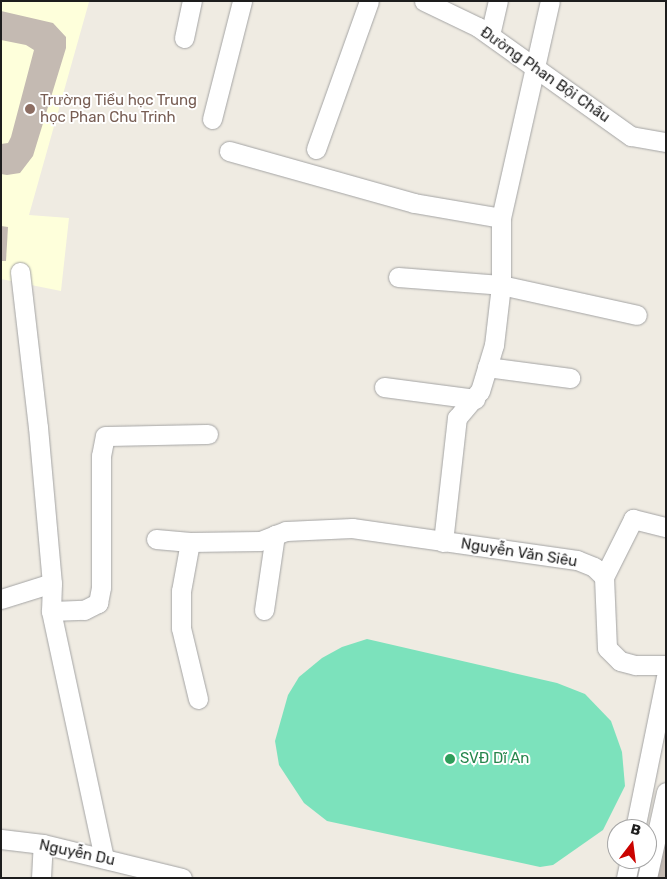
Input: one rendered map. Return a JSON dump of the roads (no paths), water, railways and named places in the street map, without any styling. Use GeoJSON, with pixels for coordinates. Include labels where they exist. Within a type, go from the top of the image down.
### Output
{"type":"FeatureCollection","features":[{"type":"Feature","properties":{"kind":"street"},"geometry":{"type":"LineString","coordinates":[[184,38],[192,1]]}},
{"type":"Feature","properties":{"kind":"street"},"geometry":{"type":"LineString","coordinates":[[212,119],[242,1]]}},
{"type":"Feature","properties":{"kind":"street"},"geometry":{"type":"LineString","coordinates":[[316,149],[369,1]]}},
{"type":"Feature","properties":{"kind":"street","name":"Đường Phan Bội Châu"},"geometry":{"type":"LineString","coordinates":[[424,1],[490,34],[631,136],[666,142]]}},
{"type":"Feature","properties":{"kind":"street"},"geometry":{"type":"LineString","coordinates":[[490,34],[498,1]]}},
{"type":"Feature","properties":{"kind":"street"},"geometry":{"type":"LineString","coordinates":[[443,542],[455,427],[461,411],[475,399],[494,345],[501,285],[500,218],[550,1]]}},
{"type":"Feature","properties":{"kind":"street"},"geometry":{"type":"LineString","coordinates":[[229,151],[414,202],[500,218]]}},
{"type":"Feature","properties":{"kind":"street"},"geometry":{"type":"LineString","coordinates":[[20,272],[52,583],[51,611],[104,858]]}},
{"type":"Feature","properties":{"kind":"street"},"geometry":{"type":"LineString","coordinates":[[398,277],[501,285],[637,315]]}},
{"type":"Feature","properties":{"kind":"street"},"geometry":{"type":"LineString","coordinates":[[487,367],[570,378]]}},
{"type":"Feature","properties":{"kind":"street"},"geometry":{"type":"LineString","coordinates":[[384,386],[475,399]]}},
{"type":"Feature","properties":{"kind":"street"},"geometry":{"type":"LineString","coordinates":[[51,611],[84,610],[98,603],[101,587],[101,456],[105,436],[208,434]]}},
{"type":"Feature","properties":{"kind":"street"},"geometry":{"type":"LineString","coordinates":[[666,527],[634,519],[604,576],[607,648],[620,661],[635,665],[666,665]]}},
{"type":"Feature","properties":{"kind":"street","name":"Nguyễn Văn Siêu"},"geometry":{"type":"LineString","coordinates":[[156,539],[190,542],[260,541],[275,534],[297,529],[352,528],[577,560],[594,567],[604,576]]}},
{"type":"Feature","properties":{"kind":"street"},"geometry":{"type":"LineString","coordinates":[[264,610],[275,534]]}},
{"type":"Feature","properties":{"kind":"street"},"geometry":{"type":"LineString","coordinates":[[190,542],[181,591],[181,628],[198,699]]}},
{"type":"Feature","properties":{"kind":"street"},"geometry":{"type":"LineString","coordinates":[[1,598],[52,583]]}},
{"type":"Feature","properties":{"kind":"street"},"geometry":{"type":"LineString","coordinates":[[637,819],[666,677]]}},
{"type":"Feature","properties":{"kind":"street"},"geometry":{"type":"LineString","coordinates":[[648,878],[666,792]]}},
{"type":"Feature","properties":{"kind":"street","name":"Nguyễn Du"},"geometry":{"type":"LineString","coordinates":[[1,840],[43,844],[104,858],[161,876],[182,878]]}},
{"type":"Feature","properties":{"kind":"street"},"geometry":{"type":"LineString","coordinates":[[41,878],[43,844]]}},
{"type":"Feature","properties":{"kind":"place","name":"Trường Tiểu học Trung học Phan Chu Trinh"},"geometry":{"type":"Point","coordinates":[30,109]}},
{"type":"Feature","properties":{"kind":"place","name":"SVĐ Dĩ An"},"geometry":{"type":"Point","coordinates":[450,759]}}]}
